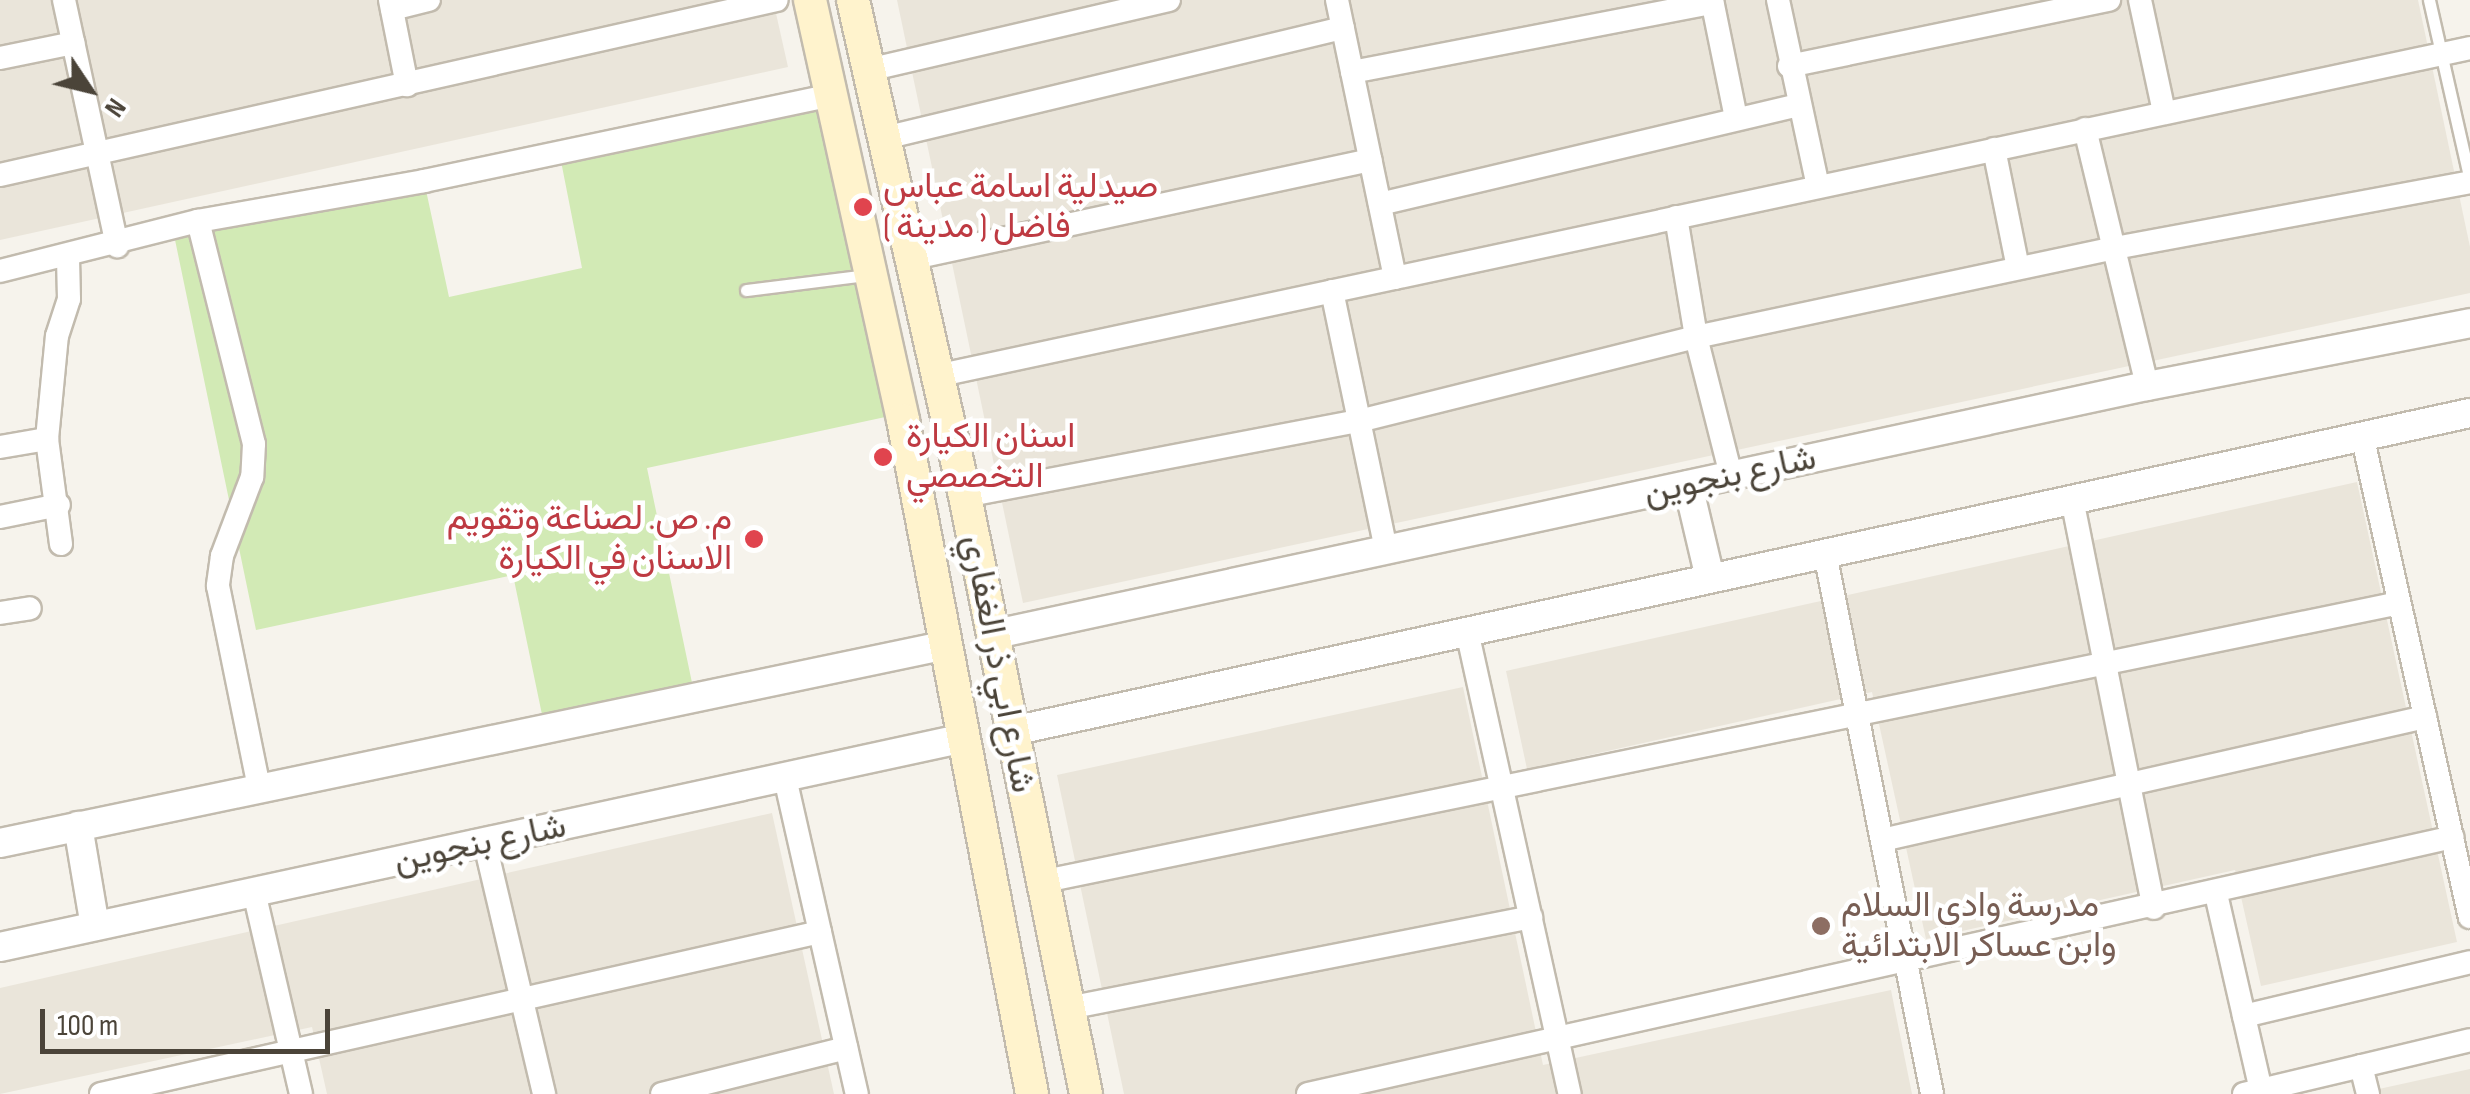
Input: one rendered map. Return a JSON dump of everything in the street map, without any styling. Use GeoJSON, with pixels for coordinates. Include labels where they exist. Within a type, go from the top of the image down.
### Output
{"type":"FeatureCollection","features":[{"type":"Feature","properties":{"kind":"main road","name":"شارع ابي ذر الغفاري"},"geometry":{"type":"LineString","coordinates":[[810,0],[872,274],[1032,1094]]}},
{"type":"Feature","properties":{"kind":"main road","name":"شارع ابي ذر الغفاري"},"geometry":{"type":"LineString","coordinates":[[853,0],[882,149],[965,496],[1008,732],[1044,882],[1086,1094]]}},
{"type":"Feature","properties":{"kind":"main road"},"geometry":{"type":"LineString","coordinates":[[847,167],[882,149]]}},
{"type":"Feature","properties":{"kind":"street"},"geometry":{"type":"LineString","coordinates":[[64,0],[117,246]]}},
{"type":"Feature","properties":{"kind":"street"},"geometry":{"type":"LineString","coordinates":[[407,85],[391,4],[429,0]]}},
{"type":"Feature","properties":{"kind":"street"},"geometry":{"type":"LineString","coordinates":[[0,175],[777,0]]}},
{"type":"Feature","properties":{"kind":"street"},"geometry":{"type":"LineString","coordinates":[[868,70],[1169,0]]}},
{"type":"Feature","properties":{"kind":"street"},"geometry":{"type":"LineString","coordinates":[[1337,0],[1395,278]]}},
{"type":"Feature","properties":{"kind":"street"},"geometry":{"type":"LineString","coordinates":[[1778,0],[1789,66],[1818,186]]}},
{"type":"Feature","properties":{"kind":"street"},"geometry":{"type":"LineString","coordinates":[[1789,66],[2110,0]]}},
{"type":"Feature","properties":{"kind":"street"},"geometry":{"type":"LineString","coordinates":[[2140,0],[2164,112]]}},
{"type":"Feature","properties":{"kind":"street"},"geometry":{"type":"LineString","coordinates":[[1352,72],[1712,2],[1736,118]]}},
{"type":"Feature","properties":{"kind":"street"},"geometry":{"type":"LineString","coordinates":[[882,149],[1343,28]]}},
{"type":"Feature","properties":{"kind":"street"},"geometry":{"type":"LineString","coordinates":[[0,58],[73,43]]}},
{"type":"Feature","properties":{"kind":"street"},"geometry":{"type":"LineString","coordinates":[[936,376],[2470,48]]}},
{"type":"Feature","properties":{"kind":"street"},"geometry":{"type":"LineString","coordinates":[[0,271],[117,246],[198,221],[424,181],[830,95]]}},
{"type":"Feature","properties":{"kind":"street"},"geometry":{"type":"LineString","coordinates":[[1380,204],[1798,105]]}},
{"type":"Feature","properties":{"kind":"street"},"geometry":{"type":"LineString","coordinates":[[2085,129],[2147,386]]}},
{"type":"Feature","properties":{"kind":"street"},"geometry":{"type":"LineString","coordinates":[[1994,149],[2018,268]]}},
{"type":"Feature","properties":{"kind":"street"},"geometry":{"type":"LineString","coordinates":[[909,259],[1370,160]]}},
{"type":"Feature","properties":{"kind":"street"},"geometry":{"type":"LineString","coordinates":[[965,496],[1359,421],[1696,337],[2115,248],[2470,180]]}},
{"type":"Feature","properties":{"kind":"street"},"geometry":{"type":"LineString","coordinates":[[1676,217],[1696,337],[1730,476]]}},
{"type":"Feature","properties":{"kind":"street"},"geometry":{"type":"LineString","coordinates":[[198,221],[254,444],[252,477],[222,556],[218,586],[260,788]]}},
{"type":"Feature","properties":{"kind":"street"},"geometry":{"type":"LineString","coordinates":[[61,544],[47,439],[56,336],[70,299],[68,256]]}},
{"type":"Feature","properties":{"kind":"street"},"geometry":{"type":"LineString","coordinates":[[1332,291],[1386,550]]}},
{"type":"Feature","properties":{"kind":"street","name":"شارع بنجوين"},"geometry":{"type":"LineString","coordinates":[[991,635],[2147,386],[2470,323]]}},
{"type":"Feature","properties":{"kind":"street"},"geometry":{"type":"LineString","coordinates":[[1008,732],[2470,413]]}},
{"type":"Feature","properties":{"kind":"street"},"geometry":{"type":"LineString","coordinates":[[2362,435],[2470,917]]}},
{"type":"Feature","properties":{"kind":"street"},"geometry":{"type":"LineString","coordinates":[[0,447],[47,439]]}},
{"type":"Feature","properties":{"kind":"street"},"geometry":{"type":"LineString","coordinates":[[1688,484],[1710,578]]}},
{"type":"Feature","properties":{"kind":"street"},"geometry":{"type":"LineString","coordinates":[[2072,499],[2154,908]]}},
{"type":"Feature","properties":{"kind":"street"},"geometry":{"type":"LineString","coordinates":[[0,516],[58,506]]}},
{"type":"Feature","properties":{"kind":"street"},"geometry":{"type":"LineString","coordinates":[[1825,553],[1932,1094]]}},
{"type":"Feature","properties":{"kind":"street"},"geometry":{"type":"LineString","coordinates":[[1044,882],[2400,604]]}},
{"type":"Feature","properties":{"kind":"street"},"geometry":{"type":"LineString","coordinates":[[0,613],[30,608]]}},
{"type":"Feature","properties":{"kind":"street"},"geometry":{"type":"LineString","coordinates":[[1467,631],[1570,1094]]}},
{"type":"Feature","properties":{"kind":"street"},"geometry":{"type":"LineString","coordinates":[[0,842],[942,646]]}},
{"type":"Feature","properties":{"kind":"street"},"geometry":{"type":"LineString","coordinates":[[1882,840],[2425,717]]}},
{"type":"Feature","properties":{"kind":"street","name":"شارع بنجوين"},"geometry":{"type":"LineString","coordinates":[[0,947],[960,740]]}},
{"type":"Feature","properties":{"kind":"street"},"geometry":{"type":"LineString","coordinates":[[786,778],[857,1094]]}},
{"type":"Feature","properties":{"kind":"street"},"geometry":{"type":"LineString","coordinates":[[78,826],[95,926]]}},
{"type":"Feature","properties":{"kind":"street"},"geometry":{"type":"LineString","coordinates":[[1308,1094],[2154,908],[2453,838]]}},
{"type":"Feature","properties":{"kind":"street"},"geometry":{"type":"LineString","coordinates":[[485,844],[544,1094]]}},
{"type":"Feature","properties":{"kind":"street"},"geometry":{"type":"LineString","coordinates":[[254,892],[300,1094]]}},
{"type":"Feature","properties":{"kind":"street"},"geometry":{"type":"LineString","coordinates":[[2216,894],[2244,1016],[2253,1092],[2470,1040]]}},
{"type":"Feature","properties":{"kind":"street"},"geometry":{"type":"LineString","coordinates":[[1068,1008],[1531,917]]}},
{"type":"Feature","properties":{"kind":"street"},"geometry":{"type":"LineString","coordinates":[[107,1093],[820,932]]}},
{"type":"Feature","properties":{"kind":"street"},"geometry":{"type":"LineString","coordinates":[[2244,1016],[2470,962]]}},
{"type":"Feature","properties":{"kind":"street"},"geometry":{"type":"LineString","coordinates":[[662,1094],[846,1048]]}},
{"type":"Feature","properties":{"kind":"street"},"geometry":{"type":"LineString","coordinates":[[2361,1066],[2368,1094]]}},
{"type":"Feature","properties":{"kind":"lane"},"geometry":{"type":"LineString","coordinates":[[2430,0],[2470,180]]}},
{"type":"Feature","properties":{"kind":"lane"},"geometry":{"type":"LineString","coordinates":[[746,290],[872,274]]}},
{"type":"Feature","properties":{"kind":"shaded area"},"geometry":{"type":"Polygon","coordinates":[[[0,0],[773,0],[788,67],[0,240],[0,0]]]}},
{"type":"Feature","properties":{"kind":"shaded area"},"geometry":{"type":"Polygon","coordinates":[[[897,0],[2418,0],[2470,247],[2470,293],[1023,603],[897,0]]]}},
{"type":"Feature","properties":{"kind":"shaded area"},"geometry":{"type":"Polygon","coordinates":[[[2357,482],[2457,942],[2261,986],[2235,870],[1926,939],[1872,692],[1527,769],[1506,671],[2357,482]]]}},
{"type":"Feature","properties":{"kind":"shaded area"},"geometry":{"type":"Polygon","coordinates":[[[1463,687],[1543,1065],[1891,990],[1912,1094],[1124,1094],[1057,775],[1463,687]]]}},
{"type":"Feature","properties":{"kind":"shaded area"},"geometry":{"type":"Polygon","coordinates":[[[772,813],[834,1094],[327,1094],[312,1027],[0,1094],[0,988],[772,813]]]}},
{"type":"Feature","properties":{"kind":"shaded area"},"geometry":{"type":"Polygon","coordinates":[[[2470,1069],[2470,1094],[2356,1094],[2470,1069]]]}},
{"type":"Feature","properties":{"kind":"green space"},"geometry":{"type":"Polygon","coordinates":[[[823,94],[890,416],[647,468],[695,697],[545,729],[513,575],[256,630],[174,235],[424,181],[449,297],[582,268],[559,151],[823,94]]]}},
{"type":"Feature","properties":{"kind":"place","name":"صيدلية اسامة عباس فاضل ( مدينة )"},"geometry":{"type":"Point","coordinates":[863,207]}},
{"type":"Feature","properties":{"kind":"place","name":"اسنان الكيارة التخصصي"},"geometry":{"type":"Point","coordinates":[883,457]}},
{"type":"Feature","properties":{"kind":"place","name":"م. ص. لصناعة وتقويم الاسنان في الكيارة"},"geometry":{"type":"Point","coordinates":[754,539]}},
{"type":"Feature","properties":{"kind":"place","name":"مدرسة وادي السلام وابن عساكر الابتدائية"},"geometry":{"type":"Point","coordinates":[1821,926]}}]}
